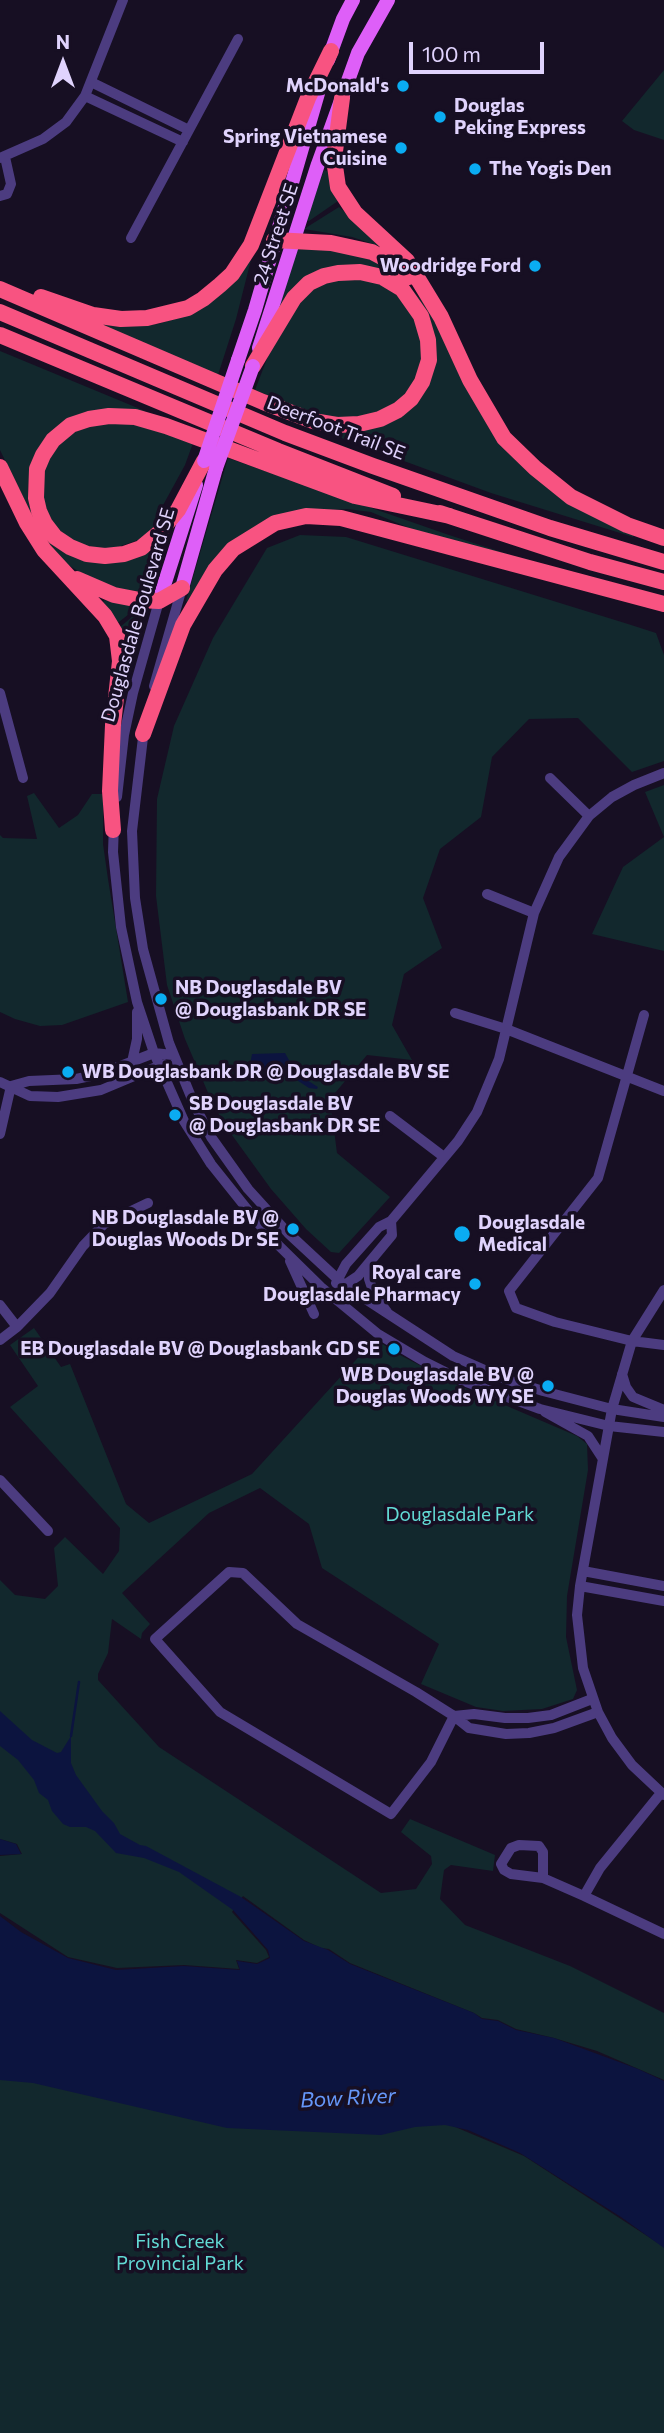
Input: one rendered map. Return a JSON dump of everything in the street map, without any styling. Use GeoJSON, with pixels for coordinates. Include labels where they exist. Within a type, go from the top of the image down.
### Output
{"type":"FeatureCollection","features":[{"type":"Feature","properties":{"kind":"highway"},"geometry":{"type":"LineString","coordinates":[[0,282],[93,315],[121,319],[170,314],[203,299],[232,274],[251,245],[308,98],[331,51]]}},
{"type":"Feature","properties":{"kind":"highway"},"geometry":{"type":"LineString","coordinates":[[342,98],[334,159],[338,187],[355,213],[407,261],[441,317],[470,380],[505,438],[571,498],[627,525],[664,538]]}},
{"type":"Feature","properties":{"kind":"highway"},"geometry":{"type":"LineString","coordinates":[[274,240],[331,243],[372,252],[393,263],[427,293]]}},
{"type":"Feature","properties":{"kind":"highway"},"geometry":{"type":"LineString","coordinates":[[0,289],[263,402],[313,421],[337,425],[380,419],[398,410],[411,398],[422,382],[429,360],[428,340],[421,316],[402,289],[382,277],[359,272],[338,273],[309,283],[293,298],[245,363]]}},
{"type":"Feature","properties":{"kind":"highway","name":"Deerfoot Trail SE"},"geometry":{"type":"LineString","coordinates":[[0,312],[285,433],[550,528],[664,562]]}},
{"type":"Feature","properties":{"kind":"highway"},"geometry":{"type":"LineString","coordinates":[[0,335],[278,451],[450,516],[590,562],[664,582]]}},
{"type":"Feature","properties":{"kind":"highway"},"geometry":{"type":"LineString","coordinates":[[210,464],[159,533],[141,548],[124,554],[87,554],[70,547],[55,537],[44,524],[39,511],[36,498],[37,469],[53,440],[71,425],[109,416],[135,417],[166,426],[355,496],[450,516]]}},
{"type":"Feature","properties":{"kind":"highway"},"geometry":{"type":"LineString","coordinates":[[0,467],[35,536],[105,615],[115,632],[120,661],[110,791],[113,830]]}},
{"type":"Feature","properties":{"kind":"highway"},"geometry":{"type":"LineString","coordinates":[[143,734],[183,625],[215,570],[233,549],[275,523],[306,516],[341,518],[664,604]]}},
{"type":"Feature","properties":{"kind":"highway"},"geometry":{"type":"LineString","coordinates":[[64,570],[80,581],[114,595],[159,601],[182,588]]}},
{"type":"Feature","properties":{"kind":"main road","name":"24 Street SE"},"geometry":{"type":"LineString","coordinates":[[245,363],[255,310],[274,240],[331,51],[354,0]]}},
{"type":"Feature","properties":{"kind":"main road","name":"24 Street SE"},"geometry":{"type":"LineString","coordinates":[[245,363],[294,240],[358,53],[390,1]]}},
{"type":"Feature","properties":{"kind":"main road","name":"Douglasdale Boulevard SE"},"geometry":{"type":"LineString","coordinates":[[159,601],[245,363]]}},
{"type":"Feature","properties":{"kind":"main road","name":"Douglasdale Boulevard SE"},"geometry":{"type":"LineString","coordinates":[[182,588],[210,464]]}},
{"type":"Feature","properties":{"kind":"street"},"geometry":{"type":"LineString","coordinates":[[0,196],[7,194],[11,184],[2,158],[50,134],[66,122],[85,96],[123,0]]}},
{"type":"Feature","properties":{"kind":"street"},"geometry":{"type":"LineString","coordinates":[[131,238],[239,39]]}},
{"type":"Feature","properties":{"kind":"street"},"geometry":{"type":"LineString","coordinates":[[91,82],[186,136]]}},
{"type":"Feature","properties":{"kind":"street"},"geometry":{"type":"LineString","coordinates":[[85,96],[186,136]]}},
{"type":"Feature","properties":{"kind":"street","name":"Douglasdale Boulevard SE"},"geometry":{"type":"LineString","coordinates":[[182,588],[155,680],[143,734],[132,831],[135,898],[143,948],[173,1055],[211,1137],[248,1189],[288,1233],[341,1283],[453,1356],[505,1379],[612,1409],[664,1417]]}},
{"type":"Feature","properties":{"kind":"street","name":"Douglasdale Boulevard SE"},"geometry":{"type":"LineString","coordinates":[[159,601],[124,735],[113,830],[121,927],[137,1002],[154,1053],[184,1121],[211,1164],[288,1255],[330,1295],[379,1334],[461,1380],[540,1409],[608,1426],[664,1432]]}},
{"type":"Feature","properties":{"kind":"street"},"geometry":{"type":"LineString","coordinates":[[0,694],[3,716],[23,778]]}},
{"type":"Feature","properties":{"kind":"street"},"geometry":{"type":"LineString","coordinates":[[341,1283],[346,1264],[379,1227],[391,1222],[477,1112],[499,1059],[534,913],[559,857],[589,816],[619,793],[664,773]]}},
{"type":"Feature","properties":{"kind":"street"},"geometry":{"type":"LineString","coordinates":[[550,778],[589,816]]}},
{"type":"Feature","properties":{"kind":"street"},"geometry":{"type":"LineString","coordinates":[[487,894],[534,913]]}},
{"type":"Feature","properties":{"kind":"street"},"geometry":{"type":"LineString","coordinates":[[132,1062],[137,1039],[137,1002]]}},
{"type":"Feature","properties":{"kind":"street"},"geometry":{"type":"LineString","coordinates":[[454,1013],[506,1029],[664,1091]]}},
{"type":"Feature","properties":{"kind":"street"},"geometry":{"type":"LineString","coordinates":[[644,1015],[598,1178],[509,1291],[516,1308],[555,1322],[632,1341],[664,1345]]}},
{"type":"Feature","properties":{"kind":"street"},"geometry":{"type":"LineString","coordinates":[[12,1086],[29,1081],[76,1079],[154,1053],[173,1055]]}},
{"type":"Feature","properties":{"kind":"street"},"geometry":{"type":"LineString","coordinates":[[0,1082],[30,1096],[81,1094],[101,1090],[160,1066],[173,1055]]}},
{"type":"Feature","properties":{"kind":"street"},"geometry":{"type":"LineString","coordinates":[[0,1134],[12,1086]]}},
{"type":"Feature","properties":{"kind":"street"},"geometry":{"type":"LineString","coordinates":[[390,1116],[444,1157]]}},
{"type":"Feature","properties":{"kind":"street"},"geometry":{"type":"LineString","coordinates":[[0,1340],[17,1327],[50,1293],[83,1246],[104,1224],[148,1203]]}},
{"type":"Feature","properties":{"kind":"street"},"geometry":{"type":"LineString","coordinates":[[330,1295],[341,1283],[358,1276],[369,1264],[392,1235],[391,1222]]}},
{"type":"Feature","properties":{"kind":"street"},"geometry":{"type":"LineString","coordinates":[[288,1255],[314,1314]]}},
{"type":"Feature","properties":{"kind":"street"},"geometry":{"type":"LineString","coordinates":[[369,1264],[369,1279],[374,1294],[390,1317]]}},
{"type":"Feature","properties":{"kind":"street"},"geometry":{"type":"LineString","coordinates":[[584,1896],[607,1860],[662,1794],[632,1765],[612,1738],[598,1712],[583,1668],[577,1615],[612,1409],[632,1341],[664,1290]]}},
{"type":"Feature","properties":{"kind":"street"},"geometry":{"type":"LineString","coordinates":[[0,1305],[17,1327]]}},
{"type":"Feature","properties":{"kind":"street"},"geometry":{"type":"LineString","coordinates":[[622,1374],[633,1397],[664,1410]]}},
{"type":"Feature","properties":{"kind":"street"},"geometry":{"type":"LineString","coordinates":[[540,1409],[553,1419],[587,1436],[603,1459]]}},
{"type":"Feature","properties":{"kind":"street"},"geometry":{"type":"LineString","coordinates":[[0,1480],[48,1531]]}},
{"type":"Feature","properties":{"kind":"street"},"geometry":{"type":"LineString","coordinates":[[583,1571],[664,1586]]}},
{"type":"Feature","properties":{"kind":"street"},"geometry":{"type":"LineString","coordinates":[[454,1716],[432,1762],[391,1814],[220,1712],[155,1639],[229,1572],[243,1573],[297,1624],[454,1716],[469,1728],[506,1734],[554,1728],[598,1712]]}},
{"type":"Feature","properties":{"kind":"street"},"geometry":{"type":"LineString","coordinates":[[580,1586],[664,1601]]}},
{"type":"Feature","properties":{"kind":"street"},"geometry":{"type":"LineString","coordinates":[[454,1716],[474,1714],[528,1718],[551,1715],[592,1699]]}},
{"type":"Feature","properties":{"kind":"street"},"geometry":{"type":"LineString","coordinates":[[543,1878],[664,1934]]}},
{"type":"Feature","properties":{"kind":"green space"},"geometry":{"type":"Polygon","coordinates":[[[664,70],[664,140],[634,130],[622,121],[664,70]]]}},
{"type":"Feature","properties":{"kind":"green space"},"geometry":{"type":"Polygon","coordinates":[[[324,170],[327,171],[338,201],[309,221],[306,220],[324,170]]]}},
{"type":"Feature","properties":{"kind":"green space"},"geometry":{"type":"Polygon","coordinates":[[[339,207],[381,243],[379,246],[352,237],[304,229],[339,207]]]}},
{"type":"Feature","properties":{"kind":"green space"},"geometry":{"type":"Polygon","coordinates":[[[298,245],[364,255],[397,272],[429,309],[497,436],[634,534],[633,537],[491,493],[325,432],[325,428],[377,426],[431,370],[416,297],[347,267],[282,306],[279,304],[298,245]]]}},
{"type":"Feature","properties":{"kind":"green space"},"geometry":{"type":"Polygon","coordinates":[[[253,252],[218,375],[100,325],[101,322],[141,326],[184,316],[253,252]]]}},
{"type":"Feature","properties":{"kind":"green space"},"geometry":{"type":"Polygon","coordinates":[[[340,278],[368,279],[392,290],[411,308],[421,332],[422,363],[413,385],[399,402],[377,414],[338,419],[311,413],[255,390],[270,351],[296,305],[315,287],[340,278]]]}},
{"type":"Feature","properties":{"kind":"green space"},"geometry":{"type":"Polygon","coordinates":[[[0,351],[145,411],[144,415],[99,411],[30,468],[28,493],[30,505],[94,562],[168,531],[149,588],[142,592],[114,588],[87,577],[61,560],[39,530],[0,450],[0,351]]]}},
{"type":"Feature","properties":{"kind":"green space"},"geometry":{"type":"Polygon","coordinates":[[[129,422],[193,443],[185,465],[156,518],[159,522],[141,539],[112,549],[85,546],[67,537],[48,515],[42,493],[44,468],[63,438],[92,423],[129,422]]]}},
{"type":"Feature","properties":{"kind":"green space"},"geometry":{"type":"Polygon","coordinates":[[[228,458],[526,560],[414,530],[371,512],[347,509],[299,512],[268,520],[189,603],[186,601],[228,458]]]}},
{"type":"Feature","properties":{"kind":"green space"},"geometry":{"type":"Polygon","coordinates":[[[300,535],[346,537],[656,633],[664,655],[664,761],[632,772],[578,718],[529,719],[492,757],[481,817],[440,849],[423,898],[442,948],[404,974],[392,1025],[412,1060],[367,1055],[330,1099],[337,1153],[390,1197],[339,1253],[331,1252],[306,1229],[271,1189],[224,1124],[212,1102],[185,1039],[167,985],[156,896],[157,799],[174,726],[213,638],[267,548],[300,535]]]}},
{"type":"Feature","properties":{"kind":"green space"},"geometry":{"type":"Polygon","coordinates":[[[105,600],[139,606],[116,622],[102,603],[105,600]]]}},
{"type":"Feature","properties":{"kind":"green space"},"geometry":{"type":"Polygon","coordinates":[[[140,610],[145,611],[129,661],[125,660],[119,628],[140,610]]]}},
{"type":"Feature","properties":{"kind":"green space"},"geometry":{"type":"Polygon","coordinates":[[[664,785],[664,837],[645,792],[664,785]]]}},
{"type":"Feature","properties":{"kind":"green space"},"geometry":{"type":"Polygon","coordinates":[[[34,793],[59,828],[78,815],[92,794],[103,794],[103,844],[128,1002],[62,1025],[40,1026],[0,1012],[0,835],[3,838],[37,839],[27,796],[34,793]]]}},
{"type":"Feature","properties":{"kind":"green space"},"geometry":{"type":"Polygon","coordinates":[[[664,837],[664,951],[592,934],[623,867],[664,837]]]}},
{"type":"Feature","properties":{"kind":"green space","name":"Douglasdale Park"},"geometry":{"type":"Polygon","coordinates":[[[34,1328],[61,1367],[70,1364],[126,1504],[149,1523],[252,1474],[375,1339],[458,1385],[577,1436],[587,1444],[588,1470],[567,1596],[566,1637],[577,1690],[573,1699],[542,1709],[503,1711],[476,1707],[421,1684],[439,1644],[322,1568],[309,1524],[260,1488],[209,1513],[122,1593],[150,1624],[142,1633],[141,1639],[112,1619],[108,1653],[98,1680],[159,1747],[381,1893],[416,1889],[432,1864],[431,1856],[401,1832],[410,1819],[495,1855],[493,1871],[451,1865],[444,1870],[440,1899],[465,1925],[570,1966],[664,2013],[664,2080],[597,2051],[516,2029],[498,2020],[482,2018],[350,1963],[329,1949],[304,1940],[243,1896],[232,1912],[266,1950],[269,1957],[257,1963],[236,1960],[239,1969],[184,1965],[117,1968],[68,1957],[0,1913],[0,1856],[22,1854],[17,1844],[0,1839],[0,1580],[15,1595],[45,1599],[58,1586],[54,1548],[65,1537],[103,1574],[119,1551],[120,1528],[10,1407],[38,1386],[10,1345],[34,1328]]]}},
{"type":"Feature","properties":{"kind":"green space","name":"Fish Creek Provincial Park"},"geometry":{"type":"Polygon","coordinates":[[[0,2020],[441,2121],[524,2156],[664,2247],[664,2433],[0,2433],[0,2020]]]}},
{"type":"Feature","properties":{"kind":"water"},"geometry":{"type":"Polygon","coordinates":[[[285,1053],[297,1074],[318,1087],[317,1089],[309,1088],[292,1077],[288,1071],[273,1067],[259,1069],[250,1065],[252,1054],[285,1053]]]}},
{"type":"Feature","properties":{"kind":"water","name":"Bow River"},"geometry":{"type":"Polygon","coordinates":[[[0,1711],[32,1740],[57,1753],[61,1752],[71,1736],[71,1763],[76,1775],[120,1834],[241,1897],[304,1941],[328,1950],[350,1964],[474,2013],[482,2019],[498,2021],[516,2030],[554,2038],[664,2081],[664,2248],[621,2217],[520,2153],[468,2130],[445,2125],[415,2127],[381,2135],[227,2128],[33,2083],[0,2080],[0,1916],[21,1932],[68,1958],[116,1970],[184,1966],[240,1970],[237,1961],[257,1964],[270,1958],[268,1950],[233,1910],[179,1872],[144,1858],[116,1853],[95,1831],[63,1824],[18,1760],[0,1746],[0,1711]]]}},
{"type":"Feature","properties":{"kind":"water"},"geometry":{"type":"Polygon","coordinates":[[[0,1839],[16,1844],[21,1854],[0,1855],[0,1839]]]}},
{"type":"Feature","properties":{"kind":"waterway"},"geometry":{"type":"LineString","coordinates":[[71,1736],[79,1682]]}},
{"type":"Feature","properties":{"kind":"place","name":"McDonald's"},"geometry":{"type":"Point","coordinates":[403,86]}},
{"type":"Feature","properties":{"kind":"place","name":"Douglas Peking Express"},"geometry":{"type":"Point","coordinates":[440,117]}},
{"type":"Feature","properties":{"kind":"place","name":"Spring Vietnamese Cuisine"},"geometry":{"type":"Point","coordinates":[401,148]}},
{"type":"Feature","properties":{"kind":"place","name":"The Yogis Den"},"geometry":{"type":"Point","coordinates":[475,169]}},
{"type":"Feature","properties":{"kind":"place","name":"Woodridge Ford"},"geometry":{"type":"Point","coordinates":[535,266]}},
{"type":"Feature","properties":{"kind":"place","name":"NB Douglasdale BV @ Douglasbank DR SE"},"geometry":{"type":"Point","coordinates":[161,999]}},
{"type":"Feature","properties":{"kind":"place","name":"WB Douglasbank DR @ Douglasdale BV SE"},"geometry":{"type":"Point","coordinates":[68,1072]}},
{"type":"Feature","properties":{"kind":"place","name":"SB Douglasdale BV @ Douglasbank DR SE"},"geometry":{"type":"Point","coordinates":[175,1115]}},
{"type":"Feature","properties":{"kind":"place","name":"NB Douglasdale BV @ Douglas Woods Dr SE"},"geometry":{"type":"Point","coordinates":[293,1229]}},
{"type":"Feature","properties":{"kind":"place","name":"Douglasdale Medical"},"geometry":{"type":"Point","coordinates":[462,1234]}},
{"type":"Feature","properties":{"kind":"place","name":"Royal care Douglasdale Pharmacy"},"geometry":{"type":"Point","coordinates":[475,1284]}},
{"type":"Feature","properties":{"kind":"place","name":"EB Douglasdale BV @ Douglasbank GD SE"},"geometry":{"type":"Point","coordinates":[394,1349]}},
{"type":"Feature","properties":{"kind":"place","name":"WB Douglasdale BV @ Douglas Woods WY SE"},"geometry":{"type":"Point","coordinates":[548,1386]}}]}
